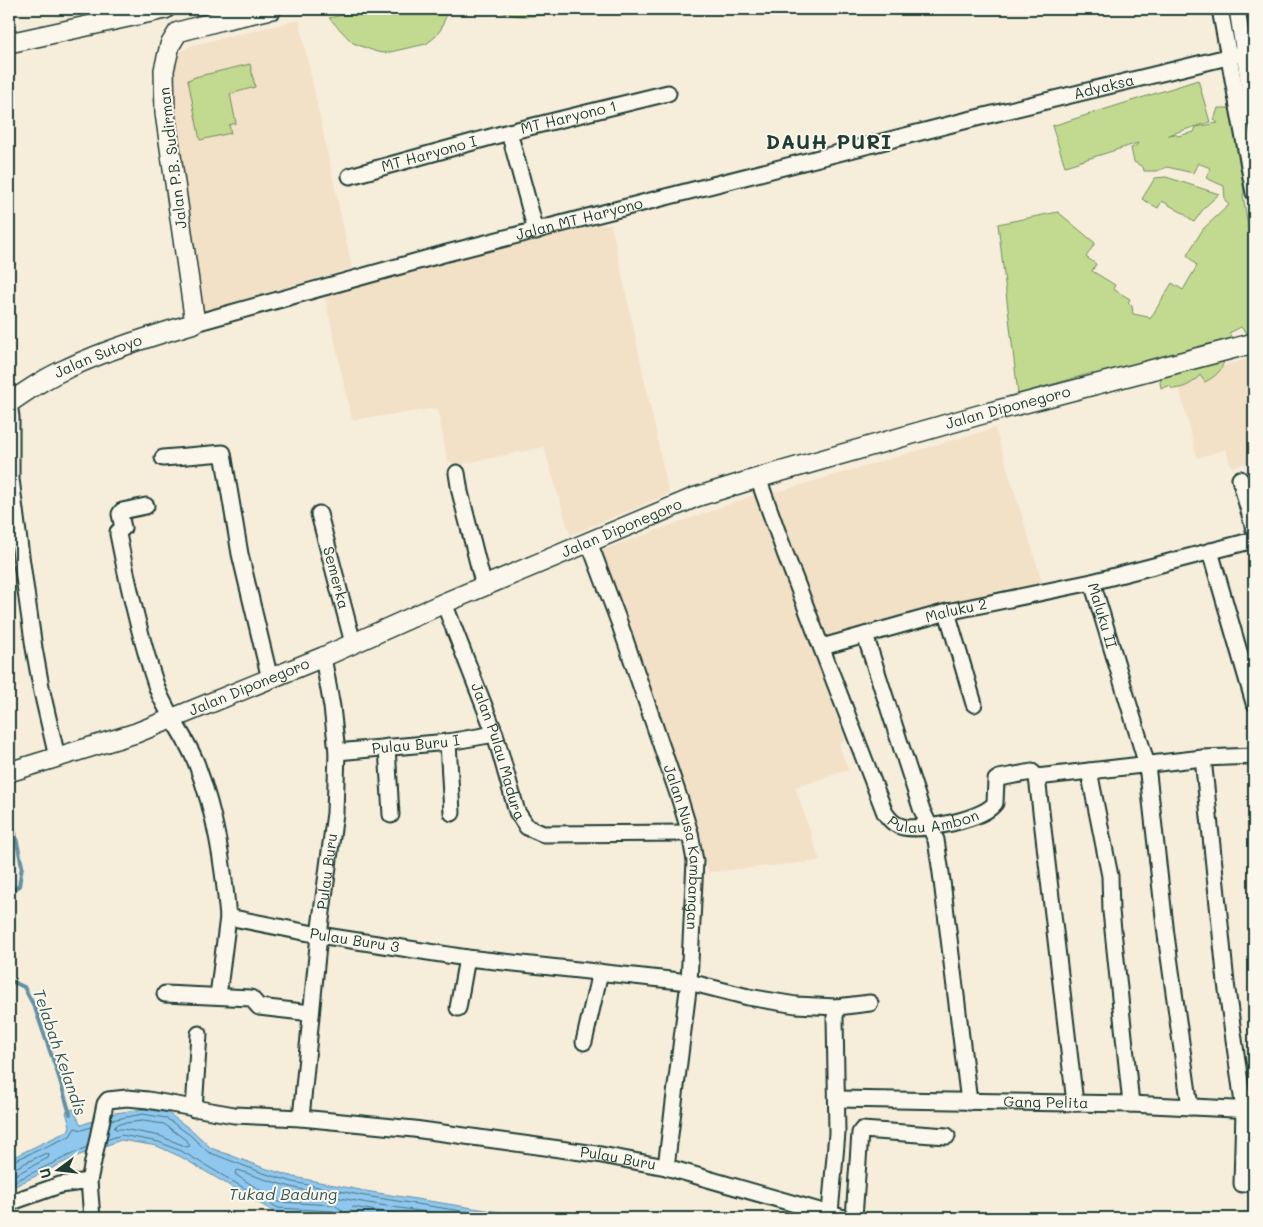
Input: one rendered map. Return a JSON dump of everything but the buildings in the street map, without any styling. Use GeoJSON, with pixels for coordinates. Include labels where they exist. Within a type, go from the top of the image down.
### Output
{"type":"FeatureCollection","features":[{"type":"Feature","properties":{"kind":"main road"},"geometry":{"type":"LineString","coordinates":[[9,43],[165,9]]}},
{"type":"Feature","properties":{"kind":"main road","name":"Jalan P.B. Sudirman"},"geometry":{"type":"LineString","coordinates":[[195,323],[166,112],[164,70],[167,54],[178,32],[272,9]]}},
{"type":"Feature","properties":{"kind":"main road","name":"Jalan Sutoyo"},"geometry":{"type":"LineString","coordinates":[[9,403],[68,367],[140,340],[195,323]]}},
{"type":"Feature","properties":{"kind":"main road","name":"Jalan Diponegoro"},"geometry":{"type":"LineString","coordinates":[[17,770],[136,733],[171,719],[323,657],[444,603],[696,497],[1082,387],[1254,343]]}},
{"type":"Feature","properties":{"kind":"street"},"geometry":{"type":"LineString","coordinates":[[1220,9],[1254,193]]}},
{"type":"Feature","properties":{"kind":"street"},"geometry":{"type":"LineString","coordinates":[[1237,9],[1254,117]]}},
{"type":"Feature","properties":{"kind":"street","name":"Adyaksa"},"geometry":{"type":"LineString","coordinates":[[964,121],[1244,53]]}},
{"type":"Feature","properties":{"kind":"street","name":"MT Haryono 1"},"geometry":{"type":"LineString","coordinates":[[536,231],[509,132],[668,93]]}},
{"type":"Feature","properties":{"kind":"street","name":"Jalan MT Haryono"},"geometry":{"type":"LineString","coordinates":[[195,323],[447,254],[964,121]]}},
{"type":"Feature","properties":{"kind":"street","name":"MT Haryono I"},"geometry":{"type":"LineString","coordinates":[[350,176],[509,132]]}},
{"type":"Feature","properties":{"kind":"street"},"geometry":{"type":"LineString","coordinates":[[9,403],[11,479],[21,556],[37,666],[57,757]]}},
{"type":"Feature","properties":{"kind":"street"},"geometry":{"type":"LineString","coordinates":[[163,458],[223,453],[240,554],[270,678]]}},
{"type":"Feature","properties":{"kind":"street"},"geometry":{"type":"LineString","coordinates":[[457,473],[484,586]]}},
{"type":"Feature","properties":{"kind":"street","name":"Pulau Ambon"},"geometry":{"type":"LineString","coordinates":[[758,478],[885,812],[890,820],[903,827],[931,828],[986,812],[995,803],[996,784],[999,778],[1032,772],[1037,777],[1202,758],[1254,756]]}},
{"type":"Feature","properties":{"kind":"street"},"geometry":{"type":"LineString","coordinates":[[1240,479],[1254,529]]}},
{"type":"Feature","properties":{"kind":"street"},"geometry":{"type":"LineString","coordinates":[[146,506],[121,512],[123,528],[118,530],[118,534],[124,564],[158,689],[171,719],[196,764],[217,828],[228,916],[218,996]]}},
{"type":"Feature","properties":{"kind":"street","name":"Semerka"},"geometry":{"type":"LineString","coordinates":[[319,514],[353,643]]}},
{"type":"Feature","properties":{"kind":"street","name":"Maluku II"},"geometry":{"type":"LineString","coordinates":[[1190,1107],[1167,944],[1147,765],[1092,582],[1254,540]]}},
{"type":"Feature","properties":{"kind":"street","name":"Jalan Nusa Kambangan"},"geometry":{"type":"LineString","coordinates":[[589,542],[680,800],[695,860],[688,982],[666,1167]]}},
{"type":"Feature","properties":{"kind":"street"},"geometry":{"type":"LineString","coordinates":[[1210,551],[1254,703]]}},
{"type":"Feature","properties":{"kind":"street","name":"Maluku 2"},"geometry":{"type":"LineString","coordinates":[[822,647],[947,612],[1092,582]]}},
{"type":"Feature","properties":{"kind":"street","name":"Jalan Pulau Madura"},"geometry":{"type":"LineString","coordinates":[[444,603],[494,734],[517,812],[527,827],[534,832],[542,834],[690,834]]}},
{"type":"Feature","properties":{"kind":"street"},"geometry":{"type":"LineString","coordinates":[[947,612],[974,704]]}},
{"type":"Feature","properties":{"kind":"street"},"geometry":{"type":"LineString","coordinates":[[865,635],[921,808],[936,840],[942,873],[969,1102]]}},
{"type":"Feature","properties":{"kind":"street","name":"Pulau Buru"},"geometry":{"type":"LineString","coordinates":[[301,1118],[319,935],[335,813],[337,752],[332,707],[323,657]]}},
{"type":"Feature","properties":{"kind":"street","name":"Pulau Buru I"},"geometry":{"type":"LineString","coordinates":[[337,752],[448,742],[494,734]]}},
{"type":"Feature","properties":{"kind":"street"},"geometry":{"type":"LineString","coordinates":[[448,742],[452,813]]}},
{"type":"Feature","properties":{"kind":"street"},"geometry":{"type":"LineString","coordinates":[[388,748],[391,816]]}},
{"type":"Feature","properties":{"kind":"street"},"geometry":{"type":"LineString","coordinates":[[1202,758],[1228,992],[1249,1110],[1242,1184]]}},
{"type":"Feature","properties":{"kind":"street"},"geometry":{"type":"LineString","coordinates":[[1089,771],[1110,876],[1111,911],[1131,1104]]}},
{"type":"Feature","properties":{"kind":"street"},"geometry":{"type":"LineString","coordinates":[[1037,777],[1075,1103]]}},
{"type":"Feature","properties":{"kind":"street","name":"Pulau Buru 3"},"geometry":{"type":"LineString","coordinates":[[228,916],[319,935],[467,958],[688,982],[748,997],[796,1005],[837,1007],[870,1003]]}},
{"type":"Feature","properties":{"kind":"street"},"geometry":{"type":"LineString","coordinates":[[458,1008],[467,958]]}},
{"type":"Feature","properties":{"kind":"street"},"geometry":{"type":"LineString","coordinates":[[584,1042],[600,972]]}},
{"type":"Feature","properties":{"kind":"street"},"geometry":{"type":"LineString","coordinates":[[165,994],[251,998],[260,1007],[311,1013]]}},
{"type":"Feature","properties":{"kind":"street"},"geometry":{"type":"LineString","coordinates":[[830,1213],[837,1133],[837,1007]]}},
{"type":"Feature","properties":{"kind":"street"},"geometry":{"type":"LineString","coordinates":[[194,1109],[199,1034]]}},
{"type":"Feature","properties":{"kind":"street","name":"Pulau Buru"},"geometry":{"type":"LineString","coordinates":[[92,1218],[90,1175],[105,1104],[108,1100],[127,1098],[234,1115],[301,1118],[414,1129],[596,1154],[666,1167],[844,1218]]}},
{"type":"Feature","properties":{"kind":"street","name":"Gang Pelita"},"geometry":{"type":"LineString","coordinates":[[838,1099],[1131,1104],[1249,1110]]}},
{"type":"Feature","properties":{"kind":"street"},"geometry":{"type":"LineString","coordinates":[[854,1218],[860,1133],[862,1130],[947,1136]]}},
{"type":"Feature","properties":{"kind":"street"},"geometry":{"type":"LineString","coordinates":[[9,1203],[90,1175]]}},
{"type":"Feature","properties":{"kind":"shaded area"},"geometry":{"type":"Polygon","coordinates":[[[299,20],[352,268],[201,312],[169,78],[178,54],[190,46],[299,20]]]}},
{"type":"Feature","properties":{"kind":"shaded area"},"geometry":{"type":"Polygon","coordinates":[[[611,224],[669,494],[570,535],[544,447],[456,465],[447,460],[438,408],[352,420],[325,297],[526,235],[611,224]]]}},
{"type":"Feature","properties":{"kind":"shaded area"},"geometry":{"type":"Polygon","coordinates":[[[1254,357],[1254,461],[1231,467],[1226,449],[1197,458],[1177,379],[1254,357]]]}},
{"type":"Feature","properties":{"kind":"shaded area"},"geometry":{"type":"Polygon","coordinates":[[[995,428],[1043,585],[1000,590],[819,642],[767,495],[995,428]]]}},
{"type":"Feature","properties":{"kind":"shaded area"},"geometry":{"type":"Polygon","coordinates":[[[755,495],[845,739],[839,745],[848,770],[795,787],[820,861],[708,872],[693,813],[600,551],[755,495]]]}},
{"type":"Feature","properties":{"kind":"green space"},"geometry":{"type":"Polygon","coordinates":[[[370,9],[386,9],[390,16],[402,13],[404,9],[446,9],[446,16],[441,29],[426,44],[385,53],[353,43],[329,18],[370,9]]]}},
{"type":"Feature","properties":{"kind":"green space"},"geometry":{"type":"Polygon","coordinates":[[[496,9],[575,9],[546,15],[524,16],[504,13],[496,9]]]}},
{"type":"Feature","properties":{"kind":"green space"},"geometry":{"type":"Polygon","coordinates":[[[250,64],[255,87],[230,94],[236,123],[229,125],[231,133],[200,140],[188,80],[250,64]]]}},
{"type":"Feature","properties":{"kind":"green space"},"geometry":{"type":"Polygon","coordinates":[[[1198,80],[1210,122],[1168,135],[1175,134],[1178,136],[1194,132],[1196,127],[1218,123],[1214,120],[1218,108],[1227,108],[1239,112],[1247,154],[1240,165],[1254,264],[1254,334],[1245,332],[1241,327],[1229,333],[1232,338],[1225,350],[1223,366],[1220,371],[1205,382],[1200,375],[1188,385],[1173,389],[1169,386],[1161,388],[1160,382],[1163,374],[1153,374],[1145,382],[1139,382],[1095,379],[1092,373],[1018,394],[998,224],[1058,212],[1095,243],[1086,257],[1096,264],[1092,271],[1115,285],[1113,289],[1130,299],[1128,303],[1132,306],[1133,314],[1150,319],[1172,283],[1183,290],[1197,266],[1187,255],[1203,229],[1229,205],[1225,200],[1224,186],[1206,178],[1210,168],[1198,163],[1193,173],[1167,167],[1157,171],[1144,171],[1143,167],[1134,162],[1131,148],[1138,143],[1065,166],[1052,126],[1198,80]]]}},
{"type":"Feature","properties":{"kind":"green space"},"geometry":{"type":"Polygon","coordinates":[[[1166,177],[1219,194],[1204,208],[1194,222],[1162,201],[1158,208],[1142,199],[1155,178],[1166,177]]]}},
{"type":"Feature","properties":{"kind":"water","name":"Tukad Badung"},"geometry":{"type":"Polygon","coordinates":[[[73,1109],[81,1125],[115,1113],[144,1109],[168,1113],[193,1131],[211,1148],[294,1177],[365,1191],[537,1218],[358,1218],[276,1213],[181,1157],[157,1146],[121,1140],[77,1156],[9,1189],[9,1159],[68,1131],[70,1126],[66,1112],[73,1109]]]}},
{"type":"Feature","properties":{"kind":"waterway","name":"Telabah Kelandis"},"geometry":{"type":"LineString","coordinates":[[9,805],[22,866],[19,886],[9,892]]}},
{"type":"Feature","properties":{"kind":"waterway","name":"Telabah Kelandis"},"geometry":{"type":"LineString","coordinates":[[9,980],[24,987],[35,1008],[70,1114]]}},
{"type":"Feature","properties":{"kind":"district","name":"DAUH PURI"},"geometry":{"type":"Point","coordinates":[829,142]}}]}
